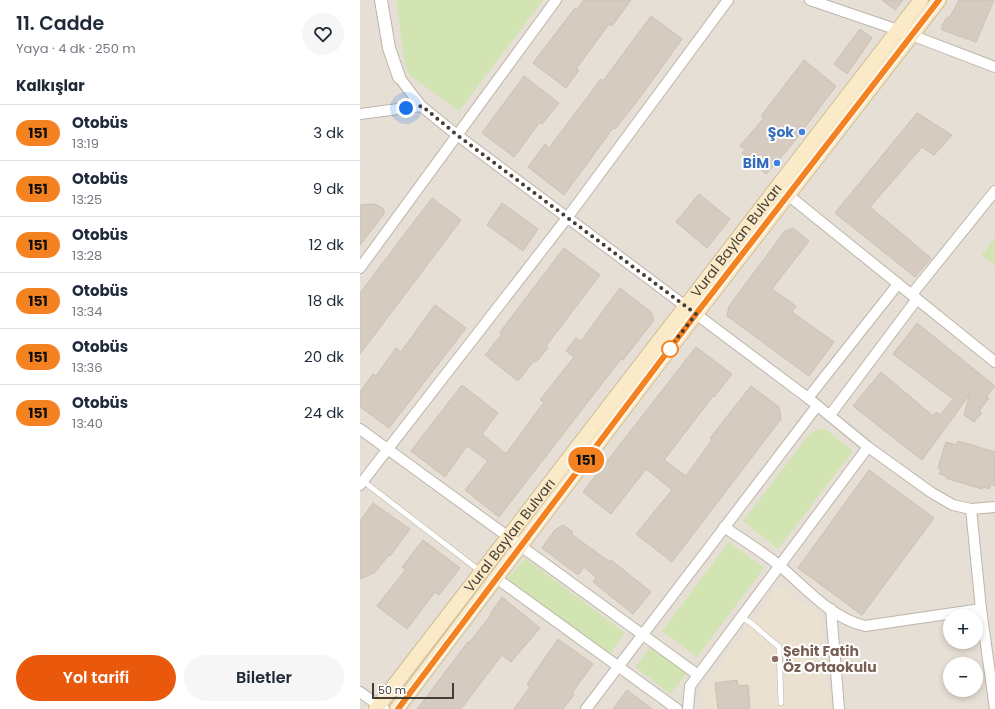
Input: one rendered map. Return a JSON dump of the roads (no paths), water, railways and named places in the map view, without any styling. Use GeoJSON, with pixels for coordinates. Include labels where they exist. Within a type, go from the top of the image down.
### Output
{"type":"FeatureCollection","features":[{"type":"Feature","properties":{"kind":"main road","name":"Vural Baylan Bulvarı"},"geometry":{"type":"LineString","coordinates":[[398,709],[521,545],[777,186],[921,0]]}},
{"type":"Feature","properties":{"kind":"main road","name":"Vural Baylan Bulvarı"},"geometry":{"type":"LineString","coordinates":[[379,708],[508,537],[690,310],[788,196],[939,0]]}},
{"type":"Feature","properties":{"kind":"street"},"geometry":{"type":"LineString","coordinates":[[381,0],[389,48],[400,77],[422,106],[457,135],[808,398],[868,447],[932,493],[953,505],[971,509],[995,507]]}},
{"type":"Feature","properties":{"kind":"street"},"geometry":{"type":"LineString","coordinates":[[360,268],[556,0]]}},
{"type":"Feature","properties":{"kind":"street"},"geometry":{"type":"LineString","coordinates":[[362,482],[567,218],[728,0]]}},
{"type":"Feature","properties":{"kind":"street"},"geometry":{"type":"LineString","coordinates":[[810,0],[898,30],[995,67]]}},
{"type":"Feature","properties":{"kind":"street"},"geometry":{"type":"LineString","coordinates":[[360,114],[422,106]]}},
{"type":"Feature","properties":{"kind":"street"},"geometry":{"type":"LineString","coordinates":[[777,186],[995,362]]}},
{"type":"Feature","properties":{"kind":"street"},"geometry":{"type":"LineString","coordinates":[[830,415],[915,297],[995,191]]}},
{"type":"Feature","properties":{"kind":"street"},"geometry":{"type":"LineString","coordinates":[[808,398],[898,284]]}},
{"type":"Feature","properties":{"kind":"street"},"geometry":{"type":"LineString","coordinates":[[586,709],[817,406]]}},
{"type":"Feature","properties":{"kind":"street"},"geometry":{"type":"LineString","coordinates":[[360,429],[698,675]]}},
{"type":"Feature","properties":{"kind":"street"},"geometry":{"type":"LineString","coordinates":[[688,709],[690,686],[868,447]]}},
{"type":"Feature","properties":{"kind":"street"},"geometry":{"type":"LineString","coordinates":[[971,509],[981,609]]}},
{"type":"Feature","properties":{"kind":"street"},"geometry":{"type":"LineString","coordinates":[[724,527],[779,565],[831,610],[851,623],[865,626],[943,615]]}},
{"type":"Feature","properties":{"kind":"street"},"geometry":{"type":"LineString","coordinates":[[496,578],[677,709]]}},
{"type":"Feature","properties":{"kind":"street"},"geometry":{"type":"LineString","coordinates":[[831,610],[839,709]]}},
{"type":"Feature","properties":{"kind":"street"},"geometry":{"type":"LineString","coordinates":[[983,624],[995,709]]}},
{"type":"Feature","properties":{"kind":"street"},"geometry":{"type":"LineString","coordinates":[[360,692],[379,708]]}},
{"type":"Feature","properties":{"kind":"lane"},"geometry":{"type":"LineString","coordinates":[[362,482],[481,572]]}},
{"type":"Feature","properties":{"kind":"lane"},"geometry":{"type":"LineString","coordinates":[[741,617],[751,623],[779,647],[781,703]]}},
{"type":"Feature","properties":{"kind":"place","name":"Şok"},"geometry":{"type":"Point","coordinates":[802,132]}},
{"type":"Feature","properties":{"kind":"place","name":"BİM"},"geometry":{"type":"Point","coordinates":[777,163]}},
{"type":"Feature","properties":{"kind":"place","name":"Şehit Fatih Öz Ortaokulu"},"geometry":{"type":"Point","coordinates":[775,659]}}]}
